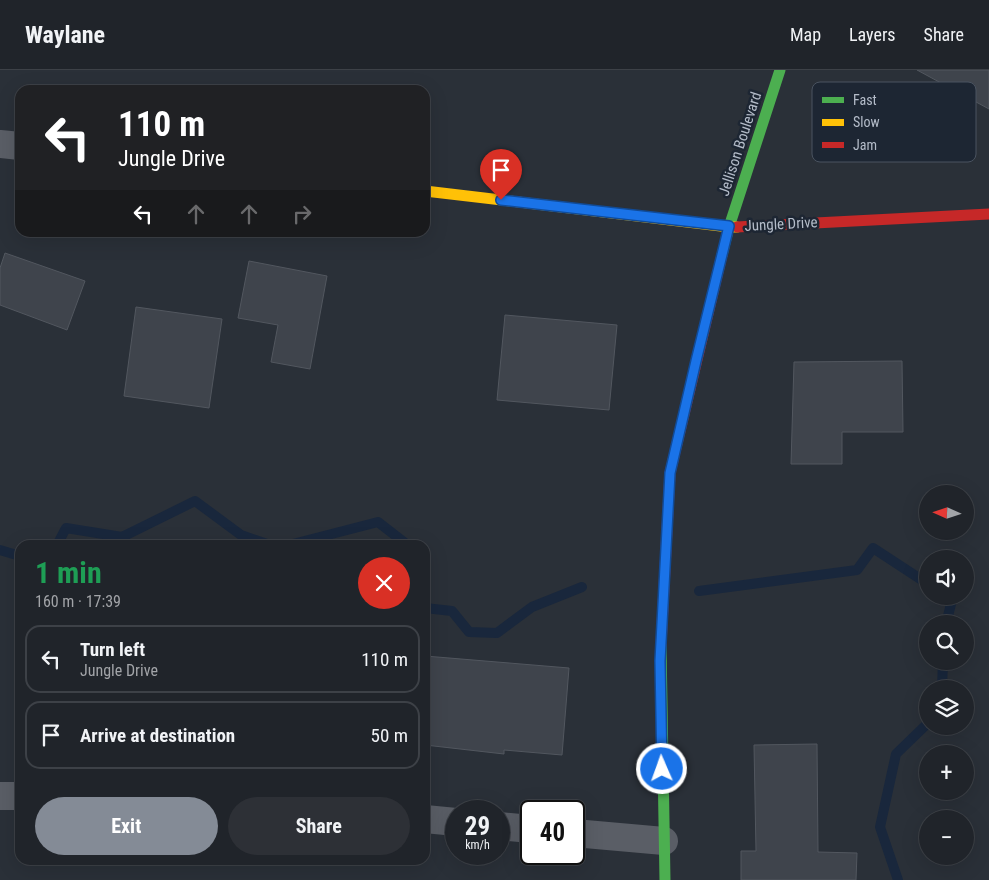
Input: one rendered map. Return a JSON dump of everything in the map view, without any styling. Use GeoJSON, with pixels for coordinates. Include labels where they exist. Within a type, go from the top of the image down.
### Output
{"type":"FeatureCollection","features":[{"type":"Feature","properties":{"kind":"street","name":"Jellison Boulevard"},"geometry":{"type":"LineString","coordinates":[[665,880],[660,661],[670,473],[729,226],[780,70]]}},
{"type":"Feature","properties":{"kind":"street"},"geometry":{"type":"LineString","coordinates":[[0,144],[15,146]]}},
{"type":"Feature","properties":{"kind":"street","name":"Jungle Drive"},"geometry":{"type":"LineString","coordinates":[[430,192],[729,226],[989,214]]}},
{"type":"Feature","properties":{"kind":"street"},"geometry":{"type":"LineString","coordinates":[[0,796],[15,796]]}},
{"type":"Feature","properties":{"kind":"street"},"geometry":{"type":"LineString","coordinates":[[430,819],[445,821]]}},
{"type":"Feature","properties":{"kind":"street"},"geometry":{"type":"LineString","coordinates":[[585,834],[664,841]]}},
{"type":"Feature","properties":{"kind":"building"},"geometry":{"type":"Polygon","coordinates":[[[917,70],[989,70],[989,109],[976,102],[976,82],[939,82],[917,70]]]}},
{"type":"Feature","properties":{"kind":"building"},"geometry":{"type":"Polygon","coordinates":[[[5,253],[85,281],[67,330],[0,305],[0,268],[5,253]]]}},
{"type":"Feature","properties":{"kind":"building"},"geometry":{"type":"Polygon","coordinates":[[[249,261],[327,276],[310,369],[271,362],[278,325],[238,318],[249,261]]]}},
{"type":"Feature","properties":{"kind":"building"},"geometry":{"type":"Polygon","coordinates":[[[136,307],[222,319],[209,408],[124,396],[136,307]]]}},
{"type":"Feature","properties":{"kind":"building"},"geometry":{"type":"Polygon","coordinates":[[[505,315],[617,325],[609,410],[497,400],[505,315]]]}},
{"type":"Feature","properties":{"kind":"building"},"geometry":{"type":"Polygon","coordinates":[[[902,361],[903,432],[842,432],[842,464],[791,464],[794,362],[902,361]]]}},
{"type":"Feature","properties":{"kind":"building"},"geometry":{"type":"Polygon","coordinates":[[[430,656],[569,668],[562,755],[504,750],[504,754],[430,746],[430,656]]]}},
{"type":"Feature","properties":{"kind":"building"},"geometry":{"type":"Polygon","coordinates":[[[817,744],[818,852],[857,853],[856,880],[741,880],[741,851],[756,851],[754,745],[817,744]]]}},
{"type":"Feature","properties":{"kind":"waterway"},"geometry":{"type":"LineString","coordinates":[[60,540],[66,528],[122,537],[195,501],[241,535],[256,540]]}},
{"type":"Feature","properties":{"kind":"waterway"},"geometry":{"type":"LineString","coordinates":[[308,540],[378,522],[401,540]]}},
{"type":"Feature","properties":{"kind":"waterway"},"geometry":{"type":"LineString","coordinates":[[699,591],[857,570],[873,548],[919,578]]}},
{"type":"Feature","properties":{"kind":"waterway"},"geometry":{"type":"LineString","coordinates":[[0,550],[15,554]]}},
{"type":"Feature","properties":{"kind":"waterway"},"geometry":{"type":"LineString","coordinates":[[430,609],[452,611],[469,632],[497,633],[532,607],[582,587]]}},
{"type":"Feature","properties":{"kind":"waterway"},"geometry":{"type":"LineString","coordinates":[[948,615],[951,605]]}},
{"type":"Feature","properties":{"kind":"waterway"},"geometry":{"type":"LineString","coordinates":[[942,680],[943,670]]}},
{"type":"Feature","properties":{"kind":"waterway"},"geometry":{"type":"LineString","coordinates":[[898,880],[880,827],[896,754],[919,732]]}},
{"type":"Feature","properties":{"kind":"traffic: fast"},"geometry":{"type":"LineString","coordinates":[[722,255],[729,227],[780,70]]}},
{"type":"Feature","properties":{"kind":"traffic: fast"},"geometry":{"type":"LineString","coordinates":[[661,645],[665,880]]}},
{"type":"Feature","properties":{"kind":"traffic: slow"},"geometry":{"type":"LineString","coordinates":[[430,192],[737,227]]}},
{"type":"Feature","properties":{"kind":"traffic: jam"},"geometry":{"type":"LineString","coordinates":[[737,227],[989,214]]}},
{"type":"Feature","properties":{"kind":"traffic: jam"},"geometry":{"type":"LineString","coordinates":[[661,645],[670,473],[722,255]]}},
{"type":"Feature","properties":{"kind":"route"},"geometry":{"type":"LineString","coordinates":[[501,200],[729,226],[670,473],[660,661],[662,769]]}}]}
